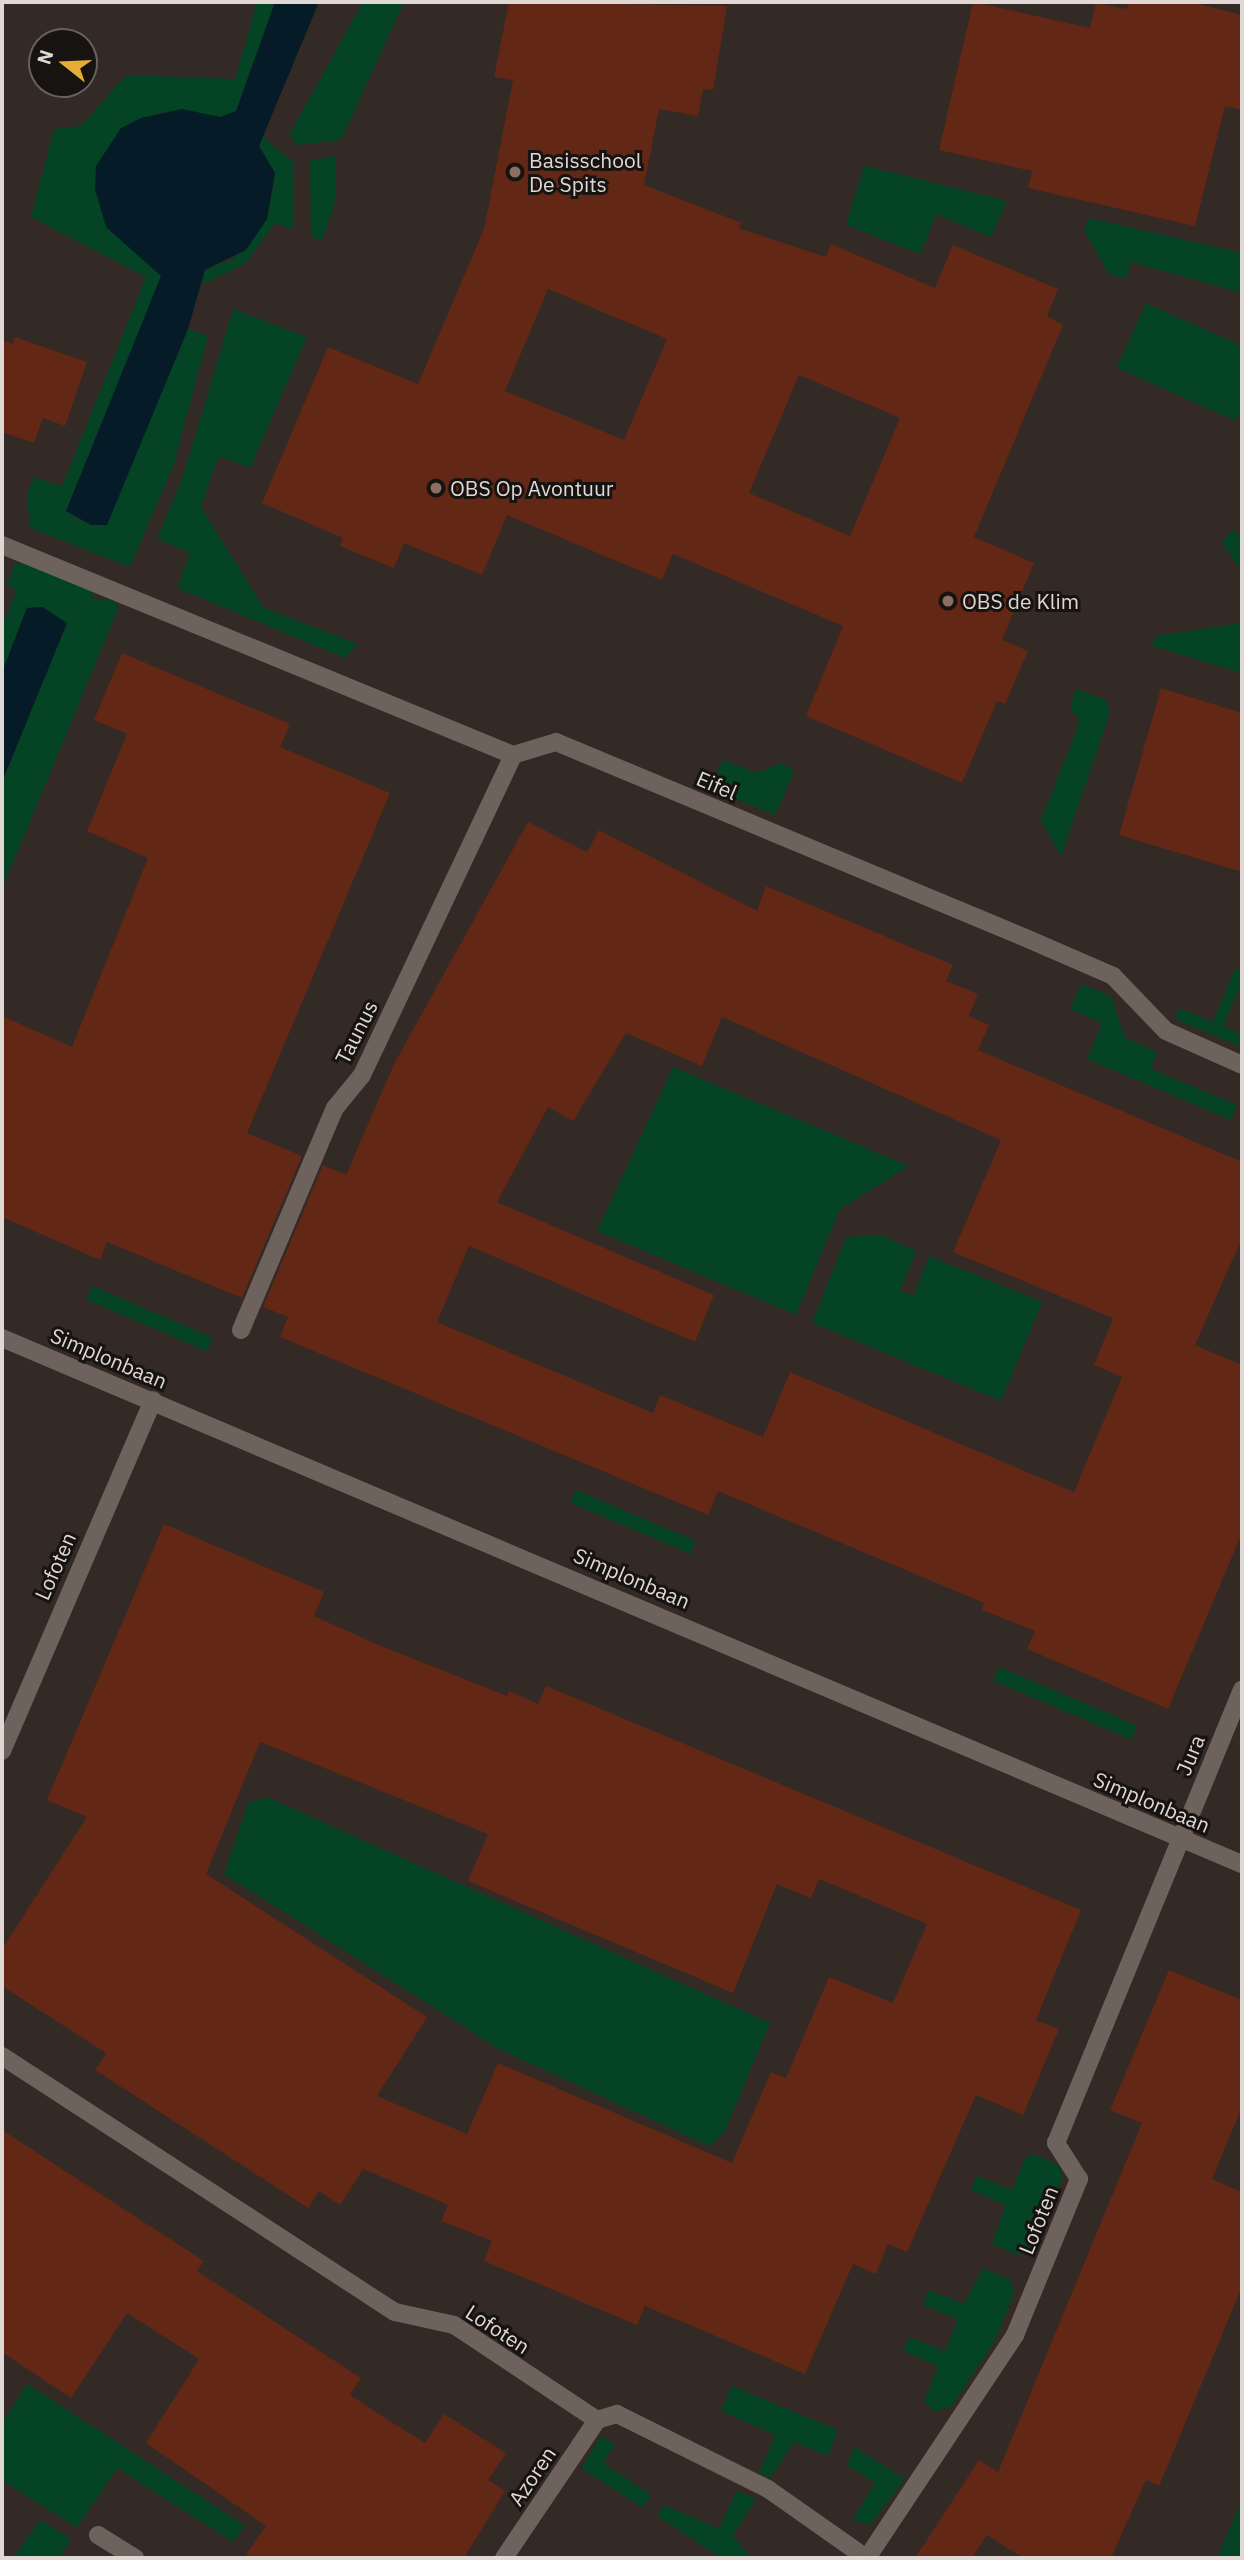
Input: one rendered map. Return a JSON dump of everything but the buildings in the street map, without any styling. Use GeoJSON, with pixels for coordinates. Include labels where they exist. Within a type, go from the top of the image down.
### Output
{"type":"FeatureCollection","features":[{"type":"Feature","properties":{"kind":"street"},"geometry":{"type":"LineString","coordinates":[[2,545],[156,604],[513,755]]}},
{"type":"Feature","properties":{"kind":"street","name":"Eifel"},"geometry":{"type":"LineString","coordinates":[[513,755],[556,742],[1028,939],[1113,976],[1166,1031],[1242,1065]]}},
{"type":"Feature","properties":{"kind":"street","name":"Taunus"},"geometry":{"type":"LineString","coordinates":[[241,1329],[335,1108],[362,1075],[513,755]]}},
{"type":"Feature","properties":{"kind":"street","name":"Simplonbaan"},"geometry":{"type":"LineString","coordinates":[[2,1338],[1242,1864]]}},
{"type":"Feature","properties":{"kind":"street","name":"Lofoten"},"geometry":{"type":"LineString","coordinates":[[2,1751],[153,1400]]}},
{"type":"Feature","properties":{"kind":"street","name":"Jura"},"geometry":{"type":"LineString","coordinates":[[1181,1839],[1242,1690]]}},
{"type":"Feature","properties":{"kind":"street","name":"Lofoten"},"geometry":{"type":"LineString","coordinates":[[2,2056],[395,2312],[454,2325],[597,2420],[617,2414],[768,2489],[866,2558],[1015,2334],[1079,2179],[1056,2143],[1181,1839]]}},
{"type":"Feature","properties":{"kind":"street","name":"Azoren"},"geometry":{"type":"LineString","coordinates":[[505,2558],[597,2420]]}},
{"type":"Feature","properties":{"kind":"street"},"geometry":{"type":"LineString","coordinates":[[98,2535],[135,2558]]}},
{"type":"Feature","properties":{"kind":"green space"},"geometry":{"type":"Polygon","coordinates":[[[257,2],[275,2],[236,111],[220,117],[161,112],[121,128],[151,262],[161,276],[76,520],[107,524],[188,329],[208,336],[174,464],[130,567],[30,528],[27,494],[34,477],[62,486],[146,277],[31,217],[54,129],[81,126],[126,75],[235,79],[257,2]]]}},
{"type":"Feature","properties":{"kind":"green space"},"geometry":{"type":"Polygon","coordinates":[[[363,2],[404,2],[341,140],[297,145],[289,135],[363,2]]]}},
{"type":"Feature","properties":{"kind":"green space"},"geometry":{"type":"Polygon","coordinates":[[[263,137],[294,163],[294,230],[275,223],[246,263],[203,284],[204,270],[232,260],[267,219],[275,173],[259,146],[263,137]]]}},
{"type":"Feature","properties":{"kind":"green space"},"geometry":{"type":"Polygon","coordinates":[[[335,156],[335,202],[322,241],[311,236],[310,161],[335,156]]]}},
{"type":"Feature","properties":{"kind":"green space"},"geometry":{"type":"Polygon","coordinates":[[[864,166],[1007,201],[991,237],[936,214],[920,254],[846,225],[864,166]]]}},
{"type":"Feature","properties":{"kind":"green space"},"geometry":{"type":"Polygon","coordinates":[[[1089,218],[1242,253],[1242,293],[1131,262],[1125,279],[1109,274],[1084,231],[1089,218]]]}},
{"type":"Feature","properties":{"kind":"green space"},"geometry":{"type":"Polygon","coordinates":[[[1146,303],[1242,346],[1242,406],[1236,421],[1117,368],[1146,303]]]}},
{"type":"Feature","properties":{"kind":"green space"},"geometry":{"type":"Polygon","coordinates":[[[233,309],[307,337],[250,468],[219,456],[201,507],[264,608],[358,644],[345,658],[177,588],[190,553],[157,539],[184,473],[233,309]]]}},
{"type":"Feature","properties":{"kind":"green space"},"geometry":{"type":"Polygon","coordinates":[[[1232,530],[1242,538],[1242,571],[1222,543],[1232,530]]]}},
{"type":"Feature","properties":{"kind":"green space"},"geometry":{"type":"Polygon","coordinates":[[[23,562],[94,592],[91,598],[116,601],[118,609],[2,889],[2,782],[67,623],[42,607],[27,608],[2,672],[2,627],[16,591],[7,585],[14,564],[23,562]]]}},
{"type":"Feature","properties":{"kind":"green space"},"geometry":{"type":"Polygon","coordinates":[[[1242,623],[1242,673],[1152,646],[1155,636],[1242,623]]]}},
{"type":"Feature","properties":{"kind":"green space"},"geometry":{"type":"Polygon","coordinates":[[[1076,689],[1106,700],[1110,713],[1061,856],[1041,820],[1077,729],[1079,719],[1070,708],[1076,689]]]}},
{"type":"Feature","properties":{"kind":"green space"},"geometry":{"type":"Polygon","coordinates":[[[723,760],[756,773],[781,763],[794,771],[775,815],[710,788],[723,760]]]}},
{"type":"Feature","properties":{"kind":"green space"},"geometry":{"type":"Polygon","coordinates":[[[1235,968],[1242,972],[1242,982],[1223,1026],[1242,1035],[1242,1047],[1175,1019],[1180,1008],[1213,1022],[1235,968]]]}},
{"type":"Feature","properties":{"kind":"green space"},"geometry":{"type":"Polygon","coordinates":[[[1081,984],[1111,996],[1125,1037],[1157,1052],[1151,1069],[1237,1105],[1231,1120],[1087,1059],[1102,1023],[1070,1009],[1081,984]]]}},
{"type":"Feature","properties":{"kind":"green space"},"geometry":{"type":"Polygon","coordinates":[[[673,1067],[909,1166],[840,1209],[796,1315],[597,1231],[673,1067]]]}},
{"type":"Feature","properties":{"kind":"green space"},"geometry":{"type":"Polygon","coordinates":[[[881,1235],[916,1251],[900,1291],[914,1295],[929,1256],[1042,1302],[1001,1401],[812,1323],[846,1237],[881,1235]]]}},
{"type":"Feature","properties":{"kind":"green space"},"geometry":{"type":"Polygon","coordinates":[[[92,1286],[213,1337],[207,1351],[86,1300],[92,1286]]]}},
{"type":"Feature","properties":{"kind":"green space"},"geometry":{"type":"Polygon","coordinates":[[[576,1490],[696,1541],[690,1554],[571,1503],[576,1490]]]}},
{"type":"Feature","properties":{"kind":"green space"},"geometry":{"type":"Polygon","coordinates":[[[999,1667],[1137,1726],[1131,1739],[993,1681],[999,1667]]]}},
{"type":"Feature","properties":{"kind":"green space"},"geometry":{"type":"Polygon","coordinates":[[[267,1797],[770,2023],[724,2133],[709,2146],[499,2049],[224,1874],[248,1803],[267,1797]]]}},
{"type":"Feature","properties":{"kind":"green space"},"geometry":{"type":"Polygon","coordinates":[[[1035,2154],[1059,2165],[1063,2177],[1034,2249],[1017,2255],[992,2244],[1006,2205],[971,2190],[977,2176],[1012,2190],[1025,2158],[1035,2154]]]}},
{"type":"Feature","properties":{"kind":"green space"},"geometry":{"type":"Polygon","coordinates":[[[983,2268],[1011,2280],[1014,2295],[994,2342],[952,2406],[935,2412],[924,2402],[938,2366],[903,2351],[909,2337],[945,2351],[958,2319],[923,2305],[929,2290],[964,2304],[983,2268]]]}},
{"type":"Feature","properties":{"kind":"green space"},"geometry":{"type":"Polygon","coordinates":[[[27,2384],[245,2526],[233,2542],[117,2468],[77,2528],[2,2480],[2,2423],[27,2384]]]}},
{"type":"Feature","properties":{"kind":"green space"},"geometry":{"type":"Polygon","coordinates":[[[732,2386],[838,2430],[828,2456],[794,2442],[770,2478],[759,2474],[775,2435],[721,2411],[732,2386]]]}},
{"type":"Feature","properties":{"kind":"green space"},"geometry":{"type":"Polygon","coordinates":[[[601,2436],[615,2445],[603,2463],[651,2495],[643,2508],[581,2468],[601,2436]]]}},
{"type":"Feature","properties":{"kind":"green space"},"geometry":{"type":"Polygon","coordinates":[[[854,2447],[905,2479],[870,2525],[852,2520],[875,2483],[847,2465],[854,2447]]]}},
{"type":"Feature","properties":{"kind":"green space"},"geometry":{"type":"Polygon","coordinates":[[[736,2491],[756,2499],[733,2535],[750,2558],[721,2558],[657,2516],[665,2505],[719,2529],[736,2491]]]}},
{"type":"Feature","properties":{"kind":"green space"},"geometry":{"type":"Polygon","coordinates":[[[1242,2499],[1242,2558],[1219,2558],[1218,2556],[1242,2499]]]}},
{"type":"Feature","properties":{"kind":"green space"},"geometry":{"type":"Polygon","coordinates":[[[40,2520],[71,2539],[59,2558],[13,2558],[40,2520]]]}},
{"type":"Feature","properties":{"kind":"water"},"geometry":{"type":"Polygon","coordinates":[[[275,2],[319,2],[259,146],[275,173],[267,219],[246,250],[205,270],[188,329],[107,525],[91,525],[66,511],[161,276],[106,227],[95,189],[96,166],[121,128],[141,118],[182,109],[220,117],[236,111],[275,2]]]}},
{"type":"Feature","properties":{"kind":"water"},"geometry":{"type":"Polygon","coordinates":[[[42,607],[67,623],[2,782],[2,672],[27,608],[42,607]]]}},
{"type":"Feature","properties":{"kind":"place","name":"Basisschool De Spits"},"geometry":{"type":"Point","coordinates":[515,172]}},
{"type":"Feature","properties":{"kind":"place","name":"OBS Op Avontuur"},"geometry":{"type":"Point","coordinates":[436,488]}},
{"type":"Feature","properties":{"kind":"place","name":"OBS de Klim"},"geometry":{"type":"Point","coordinates":[948,601]}}]}
